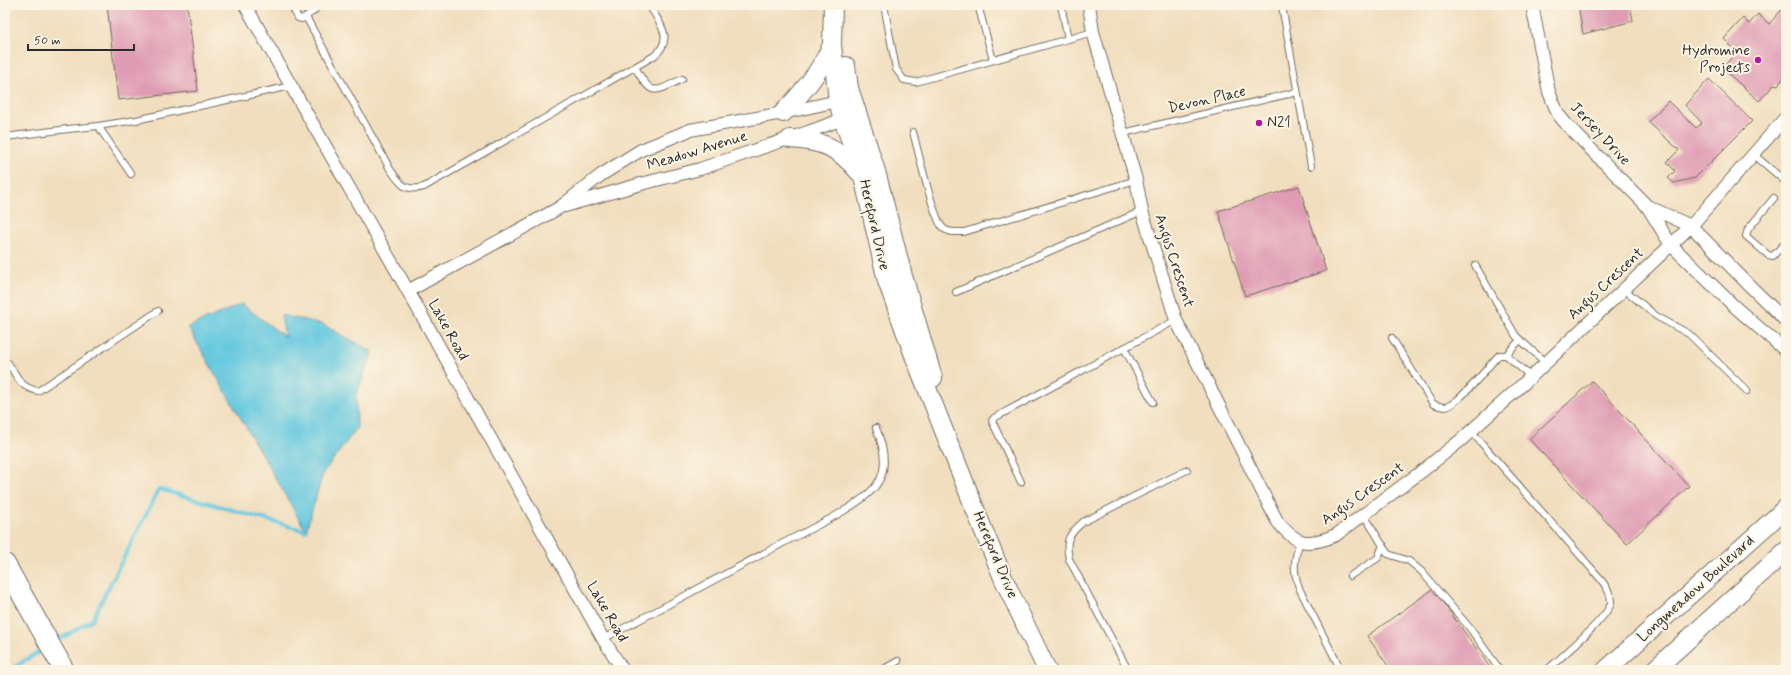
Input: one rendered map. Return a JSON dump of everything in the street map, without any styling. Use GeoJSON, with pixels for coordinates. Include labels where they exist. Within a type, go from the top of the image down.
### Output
{"type":"FeatureCollection","features":[{"type":"Feature","properties":{"kind":"main road"},"geometry":{"type":"LineString","coordinates":[[5,564],[64,670]]}},
{"type":"Feature","properties":{"kind":"street","name":"Lake Road"},"geometry":{"type":"LineString","coordinates":[[245,5],[408,291],[603,640],[623,670]]}},
{"type":"Feature","properties":{"kind":"street","name":"Hereford Drive"},"geometry":{"type":"LineString","coordinates":[[833,5],[832,44],[844,104],[863,176],[887,281],[915,358],[1004,580],[1048,670]]}},
{"type":"Feature","properties":{"kind":"street","name":"Hereford Drive"},"geometry":{"type":"LineString","coordinates":[[844,5],[844,104],[860,123],[876,171],[903,276],[929,362],[947,437]]}},
{"type":"Feature","properties":{"kind":"street","name":"Angus Crescent"},"geometry":{"type":"LineString","coordinates":[[1088,5],[1093,32],[1136,180],[1142,211],[1176,320],[1277,521],[1292,538],[1310,543],[1325,540],[1336,535],[1426,468],[1471,431],[1531,377],[1692,226],[1786,117]]}},
{"type":"Feature","properties":{"kind":"street","name":"Jersey Drive"},"geometry":{"type":"LineString","coordinates":[[1532,5],[1549,92],[1558,114],[1647,206],[1671,245],[1735,307],[1786,351]]}},
{"type":"Feature","properties":{"kind":"street"},"geometry":{"type":"LineString","coordinates":[[782,113],[809,85],[824,61],[832,44]]}},
{"type":"Feature","properties":{"kind":"street","name":"Meadow Avenue"},"geometry":{"type":"LineString","coordinates":[[408,291],[559,208],[601,175],[641,150],[690,130],[808,108],[844,104]]}},
{"type":"Feature","properties":{"kind":"street","name":"Meadow Avenue"},"geometry":{"type":"LineString","coordinates":[[559,208],[641,184],[700,169],[790,139],[844,104]]}},
{"type":"Feature","properties":{"kind":"street"},"geometry":{"type":"LineString","coordinates":[[790,139],[813,140],[826,145],[849,161],[863,176]]}},
{"type":"Feature","properties":{"kind":"street","name":"Jersey Drive"},"geometry":{"type":"LineString","coordinates":[[1647,206],[1692,226],[1786,321]]}},
{"type":"Feature","properties":{"kind":"street","name":"Longmeadow Boulevard"},"geometry":{"type":"LineString","coordinates":[[1606,670],[1786,508]]}},
{"type":"Feature","properties":{"kind":"street"},"geometry":{"type":"LineString","coordinates":[[1654,670],[1786,551]]}},
{"type":"Feature","properties":{"kind":"lane"},"geometry":{"type":"LineString","coordinates":[[291,5],[298,18],[306,17],[315,10],[316,5]]}},
{"type":"Feature","properties":{"kind":"lane"},"geometry":{"type":"LineString","coordinates":[[306,17],[390,169],[404,187],[413,190],[424,187],[635,67],[662,50],[665,43],[665,34],[649,5]]}},
{"type":"Feature","properties":{"kind":"lane"},"geometry":{"type":"LineString","coordinates":[[884,5],[896,69],[904,80],[916,82],[1093,32]]}},
{"type":"Feature","properties":{"kind":"lane"},"geometry":{"type":"LineString","coordinates":[[978,5],[993,60]]}},
{"type":"Feature","properties":{"kind":"lane"},"geometry":{"type":"LineString","coordinates":[[1061,5],[1068,39]]}},
{"type":"Feature","properties":{"kind":"lane"},"geometry":{"type":"LineString","coordinates":[[1282,6],[1311,166]]}},
{"type":"Feature","properties":{"kind":"lane"},"geometry":{"type":"LineString","coordinates":[[635,67],[645,84],[654,90],[659,90],[682,79]]}},
{"type":"Feature","properties":{"kind":"lane"},"geometry":{"type":"LineString","coordinates":[[5,137],[136,120],[291,86]]}},
{"type":"Feature","properties":{"kind":"lane","name":"Devon Place"},"geometry":{"type":"LineString","coordinates":[[1123,133],[1297,92]]}},
{"type":"Feature","properties":{"kind":"lane"},"geometry":{"type":"LineString","coordinates":[[98,126],[131,174]]}},
{"type":"Feature","properties":{"kind":"lane"},"geometry":{"type":"LineString","coordinates":[[913,132],[936,217],[944,229],[953,232],[964,232],[1136,180]]}},
{"type":"Feature","properties":{"kind":"lane"},"geometry":{"type":"LineString","coordinates":[[1753,154],[1786,182]]}},
{"type":"Feature","properties":{"kind":"lane"},"geometry":{"type":"LineString","coordinates":[[1774,198],[1748,229],[1746,236],[1768,255],[1774,256],[1786,242]]}},
{"type":"Feature","properties":{"kind":"lane"},"geometry":{"type":"LineString","coordinates":[[956,292],[1142,211]]}},
{"type":"Feature","properties":{"kind":"lane"},"geometry":{"type":"LineString","coordinates":[[1475,265],[1520,340],[1546,363]]}},
{"type":"Feature","properties":{"kind":"lane"},"geometry":{"type":"LineString","coordinates":[[1624,289],[1656,316],[1689,334],[1747,392]]}},
{"type":"Feature","properties":{"kind":"lane"},"geometry":{"type":"LineString","coordinates":[[8,363],[21,383],[27,389],[38,391],[158,311]]}},
{"type":"Feature","properties":{"kind":"lane"},"geometry":{"type":"LineString","coordinates":[[1022,482],[992,422],[994,418],[1176,320]]}},
{"type":"Feature","properties":{"kind":"lane"},"geometry":{"type":"LineString","coordinates":[[1392,338],[1433,404],[1444,407],[1455,402],[1499,355],[1506,355],[1531,377]]}},
{"type":"Feature","properties":{"kind":"lane"},"geometry":{"type":"LineString","coordinates":[[1506,355],[1520,340]]}},
{"type":"Feature","properties":{"kind":"lane"},"geometry":{"type":"LineString","coordinates":[[1124,348],[1153,402]]}},
{"type":"Feature","properties":{"kind":"lane"},"geometry":{"type":"LineString","coordinates":[[603,640],[801,534],[868,495],[878,483],[883,470],[882,442],[876,428]]}},
{"type":"Feature","properties":{"kind":"lane"},"geometry":{"type":"LineString","coordinates":[[1471,431],[1607,587],[1611,604],[1604,617],[1547,670]]}},
{"type":"Feature","properties":{"kind":"lane"},"geometry":{"type":"LineString","coordinates":[[1128,670],[1069,559],[1067,548],[1068,539],[1083,522],[1187,470]]}},
{"type":"Feature","properties":{"kind":"lane"},"geometry":{"type":"LineString","coordinates":[[1364,515],[1388,554],[1410,561],[1421,571],[1469,627],[1500,670]]}},
{"type":"Feature","properties":{"kind":"lane"},"geometry":{"type":"LineString","coordinates":[[1300,541],[1294,560],[1294,576],[1341,670]]}},
{"type":"Feature","properties":{"kind":"lane"},"geometry":{"type":"LineString","coordinates":[[1350,576],[1378,558],[1382,545]]}},
{"type":"Feature","properties":{"kind":"lane"},"geometry":{"type":"LineString","coordinates":[[882,670],[898,661]]}},
{"type":"Feature","properties":{"kind":"water"},"geometry":{"type":"Polygon","coordinates":[[[242,304],[285,337],[281,315],[322,324],[373,352],[356,395],[357,428],[323,473],[306,531],[188,327],[242,304]]]}},
{"type":"Feature","properties":{"kind":"building"},"geometry":{"type":"Polygon","coordinates":[[[107,5],[187,5],[198,91],[118,100],[107,5]]]}},
{"type":"Feature","properties":{"kind":"building"},"geometry":{"type":"Polygon","coordinates":[[[1578,5],[1630,5],[1633,21],[1583,34],[1578,5]]]}},
{"type":"Feature","properties":{"kind":"building","name":"Hydromine Projects"},"geometry":{"type":"Polygon","coordinates":[[[1786,5],[1786,75],[1778,85],[1775,84],[1759,101],[1722,68],[1737,52],[1724,39],[1743,18],[1749,24],[1758,14],[1769,24],[1786,5]]]}},
{"type":"Feature","properties":{"kind":"building"},"geometry":{"type":"Polygon","coordinates":[[[1709,79],[1752,121],[1695,178],[1674,183],[1668,178],[1675,171],[1667,162],[1679,150],[1648,122],[1668,101],[1696,128],[1702,123],[1685,105],[1709,79]]]}},
{"type":"Feature","properties":{"kind":"building"},"geometry":{"type":"Polygon","coordinates":[[[1299,186],[1326,271],[1245,296],[1218,211],[1299,186]]]}},
{"type":"Feature","properties":{"kind":"building"},"geometry":{"type":"Polygon","coordinates":[[[1592,381],[1689,486],[1627,544],[1529,439],[1592,381]]]}},
{"type":"Feature","properties":{"kind":"building"},"geometry":{"type":"Polygon","coordinates":[[[1433,589],[1492,670],[1391,670],[1367,636],[1433,589]]]}},
{"type":"Feature","properties":{"kind":"waterway"},"geometry":{"type":"LineString","coordinates":[[55,642],[92,620],[159,489],[306,531]]}},
{"type":"Feature","properties":{"kind":"waterway"},"geometry":{"type":"LineString","coordinates":[[9,670],[46,648]]}},
{"type":"Feature","properties":{"kind":"place","name":"Hydromine Projects"},"geometry":{"type":"Point","coordinates":[1758,60]}},
{"type":"Feature","properties":{"kind":"place","name":"N21"},"geometry":{"type":"Point","coordinates":[1259,123]}}]}
